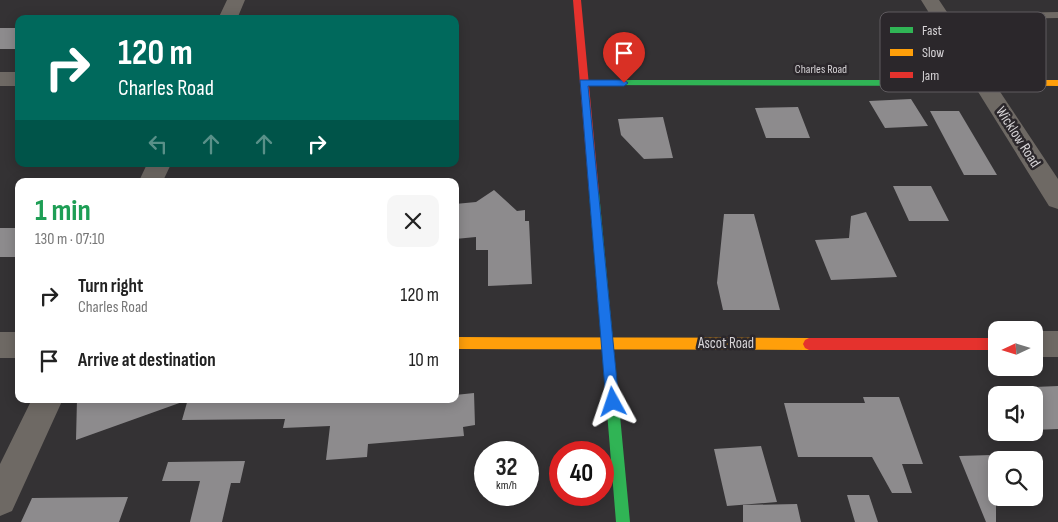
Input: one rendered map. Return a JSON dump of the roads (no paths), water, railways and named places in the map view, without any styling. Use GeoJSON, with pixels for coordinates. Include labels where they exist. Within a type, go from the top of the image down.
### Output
{"type":"FeatureCollection","features":[{"type":"Feature","properties":{"kind":"street"},"geometry":{"type":"LineString","coordinates":[[229,15],[236,0]]}},
{"type":"Feature","properties":{"kind":"street"},"geometry":{"type":"LineString","coordinates":[[577,0],[623,522]]}},
{"type":"Feature","properties":{"kind":"street","name":"Wicklow Road"},"geometry":{"type":"LineString","coordinates":[[930,0],[938,12]]}},
{"type":"Feature","properties":{"kind":"street"},"geometry":{"type":"LineString","coordinates":[[0,79],[15,79]]}},
{"type":"Feature","properties":{"kind":"street","name":"Charles Road"},"geometry":{"type":"LineString","coordinates":[[584,83],[880,83]]}},
{"type":"Feature","properties":{"kind":"street","name":"Wicklow Road"},"geometry":{"type":"LineString","coordinates":[[989,92],[1058,199]]}},
{"type":"Feature","properties":{"kind":"street","name":"Ascot Road"},"geometry":{"type":"LineString","coordinates":[[459,343],[988,344]]}},
{"type":"Feature","properties":{"kind":"street"},"geometry":{"type":"LineString","coordinates":[[1043,344],[1058,344]]}},
{"type":"Feature","properties":{"kind":"street"},"geometry":{"type":"LineString","coordinates":[[0,345],[15,345]]}},
{"type":"Feature","properties":{"kind":"street"},"geometry":{"type":"LineString","coordinates":[[0,499],[46,403]]}}]}
